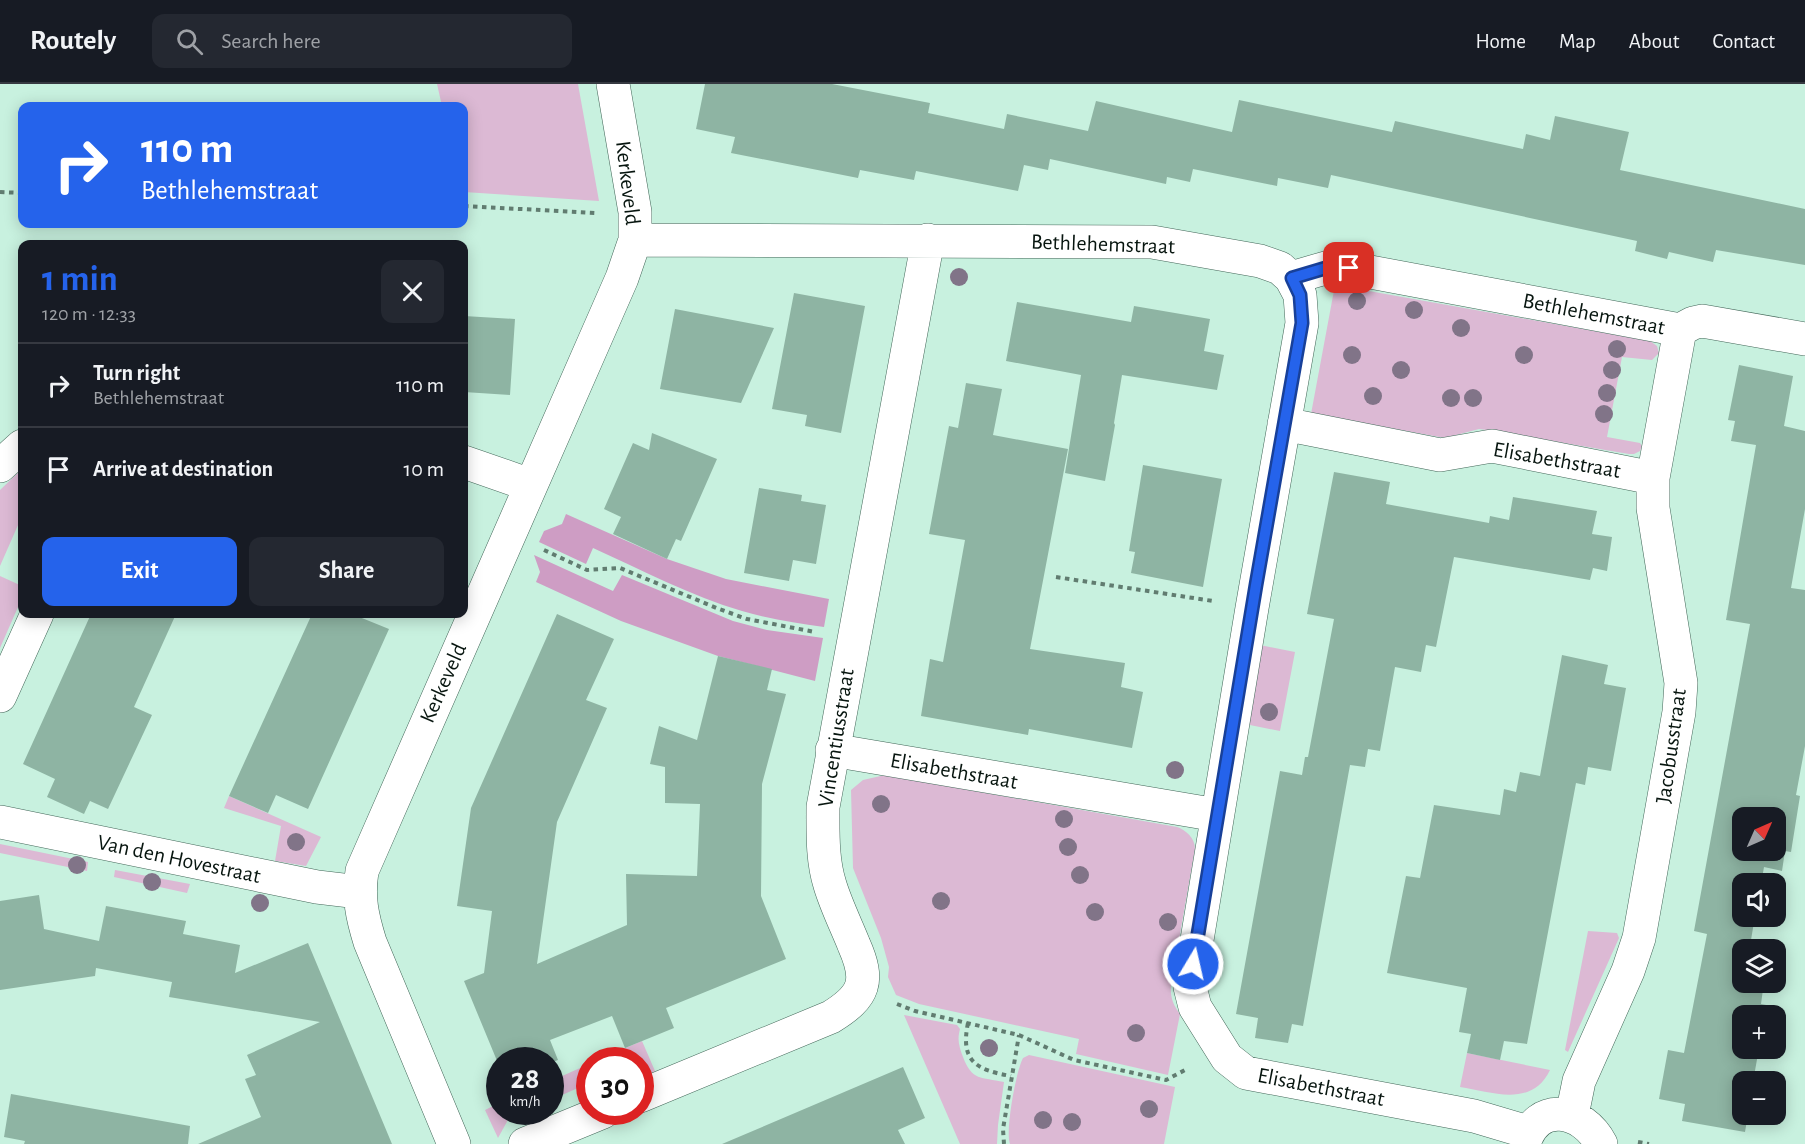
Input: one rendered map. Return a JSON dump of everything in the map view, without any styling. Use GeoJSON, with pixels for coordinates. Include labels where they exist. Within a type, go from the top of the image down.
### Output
{"type":"FeatureCollection","features":[{"type":"Feature","properties":{"kind":"street","name":"Kerkeveld"},"geometry":{"type":"LineString","coordinates":[[454,1144],[370,942],[359,892],[362,871],[622,278],[635,226],[613,84]]}},
{"type":"Feature","properties":{"kind":"street","name":"Bethlehemstraat"},"geometry":{"type":"LineString","coordinates":[[635,226],[928,240],[1152,242],[1260,261],[1280,268],[1292,278],[1329,267],[1349,268],[1680,330],[1702,321],[1805,339]]}},
{"type":"Feature","properties":{"kind":"street","name":"Vincentiusstraat"},"geometry":{"type":"LineString","coordinates":[[861,987],[864,969],[830,885],[825,863],[823,807],[928,240]]}},
{"type":"Feature","properties":{"kind":"street","name":"Elisabethstraat"},"geometry":{"type":"LineString","coordinates":[[1292,278],[1300,295],[1302,323],[1217,815],[1190,987],[1195,1007],[1227,1058],[1246,1073],[1474,1116],[1526,1138]]}},
{"type":"Feature","properties":{"kind":"street","name":"Jacobusstraat"},"geometry":{"type":"LineString","coordinates":[[1572,1115],[1579,1081],[1628,971],[1639,938],[1679,712],[1681,683],[1653,508],[1653,478],[1680,330]]}},
{"type":"Feature","properties":{"kind":"street","name":"Elisabethstraat"},"geometry":{"type":"LineString","coordinates":[[1284,424],[1440,455],[1492,446],[1653,478]]}},
{"type":"Feature","properties":{"kind":"street"},"geometry":{"type":"LineString","coordinates":[[0,466],[18,450]]}},
{"type":"Feature","properties":{"kind":"street"},"geometry":{"type":"LineString","coordinates":[[468,463],[530,485]]}},
{"type":"Feature","properties":{"kind":"street"},"geometry":{"type":"LineString","coordinates":[[0,696],[35,618]]}},
{"type":"Feature","properties":{"kind":"street","name":"Elisabethstraat"},"geometry":{"type":"LineString","coordinates":[[832,750],[1217,815]]}},
{"type":"Feature","properties":{"kind":"street","name":"Van den Hovestraat"},"geometry":{"type":"LineString","coordinates":[[0,822],[317,887],[359,892]]}},
{"type":"Feature","properties":{"kind":"street"},"geometry":{"type":"LineString","coordinates":[[654,1090],[831,1017],[847,1006],[861,987]]}},
{"type":"Feature","properties":{"kind":"street"},"geometry":{"type":"LineString","coordinates":[[1526,1138],[1536,1122],[1548,1116],[1560,1114],[1572,1115],[1587,1125],[1601,1144]]}},
{"type":"Feature","properties":{"kind":"street"},"geometry":{"type":"LineString","coordinates":[[525,1144],[576,1123]]}},
{"type":"Feature","properties":{"kind":"path"},"geometry":{"type":"LineString","coordinates":[[0,192],[18,193]]}},
{"type":"Feature","properties":{"kind":"path"},"geometry":{"type":"LineString","coordinates":[[468,206],[594,213],[635,226]]}},
{"type":"Feature","properties":{"kind":"path"},"geometry":{"type":"LineString","coordinates":[[509,533],[586,570],[620,568],[747,620],[853,637]]}},
{"type":"Feature","properties":{"kind":"path"},"geometry":{"type":"LineString","coordinates":[[1056,577],[1252,608]]}},
{"type":"Feature","properties":{"kind":"path"},"geometry":{"type":"LineString","coordinates":[[861,987],[915,1011],[1019,1035],[1074,1060],[1166,1080],[1223,1051]]}},
{"type":"Feature","properties":{"kind":"path"},"geometry":{"type":"LineString","coordinates":[[968,1023],[965,1044],[968,1056],[973,1063],[991,1073],[1011,1076]]}},
{"type":"Feature","properties":{"kind":"path"},"geometry":{"type":"LineString","coordinates":[[1004,1144],[1003,1129],[1019,1035]]}},
{"type":"Feature","properties":{"kind":"shaded area"},"geometry":{"type":"Polygon","coordinates":[[[437,84],[578,84],[599,201],[468,192],[468,102],[441,102],[437,84]]]}},
{"type":"Feature","properties":{"kind":"shaded area"},"geometry":{"type":"Polygon","coordinates":[[[1335,285],[1650,341],[1657,346],[1659,353],[1652,360],[1622,357],[1607,437],[1640,443],[1642,446],[1640,451],[1629,454],[1479,429],[1445,438],[1311,414],[1335,285]]]}},
{"type":"Feature","properties":{"kind":"shaded area"},"geometry":{"type":"Polygon","coordinates":[[[18,473],[18,525],[0,566],[0,490],[18,473]]]}},
{"type":"Feature","properties":{"kind":"shaded area"},"geometry":{"type":"Polygon","coordinates":[[[566,514],[667,559],[726,579],[829,599],[824,627],[762,616],[723,605],[593,548],[586,564],[539,542],[544,531],[562,524],[566,514]]]}},
{"type":"Feature","properties":{"kind":"shaded area"},"geometry":{"type":"Polygon","coordinates":[[[534,555],[613,591],[622,575],[733,621],[767,630],[823,638],[815,681],[718,656],[621,621],[536,582],[540,572],[534,555]]]}},
{"type":"Feature","properties":{"kind":"shaded area"},"geometry":{"type":"Polygon","coordinates":[[[0,576],[18,584],[18,607],[0,648],[0,576]]]}},
{"type":"Feature","properties":{"kind":"shaded area"},"geometry":{"type":"Polygon","coordinates":[[[1260,645],[1295,652],[1280,731],[1245,724],[1260,645]]]}},
{"type":"Feature","properties":{"kind":"shaded area"},"geometry":{"type":"Polygon","coordinates":[[[885,775],[1177,827],[1189,835],[1195,849],[1171,985],[1172,1001],[1180,1014],[1168,1075],[1076,1054],[1079,1039],[919,1004],[896,995],[888,977],[889,967],[881,938],[853,868],[851,790],[863,780],[885,775]]]}},
{"type":"Feature","properties":{"kind":"shaded area"},"geometry":{"type":"Polygon","coordinates":[[[229,796],[321,837],[306,866],[275,861],[281,826],[224,808],[229,796]]]}},
{"type":"Feature","properties":{"kind":"shaded area"},"geometry":{"type":"Polygon","coordinates":[[[0,844],[88,862],[87,871],[0,853],[0,844]]]}},
{"type":"Feature","properties":{"kind":"shaded area"},"geometry":{"type":"Polygon","coordinates":[[[115,870],[190,884],[187,893],[114,877],[115,870]]]}},
{"type":"Feature","properties":{"kind":"shaded area"},"geometry":{"type":"Polygon","coordinates":[[[1588,931],[1617,933],[1619,938],[1568,1052],[1565,1050],[1588,931]]]}},
{"type":"Feature","properties":{"kind":"shaded area"},"geometry":{"type":"Polygon","coordinates":[[[904,1015],[957,1025],[960,1029],[960,1050],[970,1070],[978,1077],[1004,1082],[997,1144],[960,1144],[904,1015]]]}},
{"type":"Feature","properties":{"kind":"shaded area"},"geometry":{"type":"Polygon","coordinates":[[[642,1041],[645,1047],[628,1047],[642,1041]]]}},
{"type":"Feature","properties":{"kind":"shaded area"},"geometry":{"type":"Polygon","coordinates":[[[1467,1053],[1550,1070],[1542,1082],[1522,1093],[1498,1094],[1460,1087],[1467,1053]]]}},
{"type":"Feature","properties":{"kind":"shaded area"},"geometry":{"type":"Polygon","coordinates":[[[1029,1055],[1175,1087],[1164,1144],[1010,1144],[1009,1127],[1014,1087],[1023,1058],[1029,1055]]]}},
{"type":"Feature","properties":{"kind":"shaded area"},"geometry":{"type":"Polygon","coordinates":[[[576,1070],[576,1089],[564,1094],[564,1075],[576,1070]]]}},
{"type":"Feature","properties":{"kind":"shaded area"},"geometry":{"type":"Polygon","coordinates":[[[492,1125],[505,1125],[498,1138],[492,1125]]]}},
{"type":"Feature","properties":{"kind":"building"},"geometry":{"type":"Polygon","coordinates":[[[705,84],[832,84],[930,103],[928,113],[1004,129],[1007,114],[1088,131],[1096,101],[1232,132],[1239,100],[1392,132],[1395,121],[1523,149],[1526,134],[1550,140],[1555,116],[1629,132],[1620,170],[1805,209],[1805,265],[1716,250],[1713,262],[1669,252],[1667,259],[1635,251],[1637,241],[1331,175],[1328,188],[1278,178],[1277,186],[1193,169],[1190,182],[1167,177],[1166,184],[1050,159],[1048,170],[1024,165],[1018,191],[916,171],[914,180],[860,170],[858,178],[731,153],[735,137],[696,129],[705,84]]]}},
{"type":"Feature","properties":{"kind":"building"},"geometry":{"type":"Polygon","coordinates":[[[794,293],[865,306],[841,433],[805,426],[807,415],[772,409],[794,293]]]}},
{"type":"Feature","properties":{"kind":"building"},"geometry":{"type":"Polygon","coordinates":[[[1017,302],[1131,322],[1134,306],[1210,319],[1204,351],[1224,355],[1217,390],[1122,375],[1105,481],[1065,473],[1081,375],[1006,361],[1017,302]]]}},
{"type":"Feature","properties":{"kind":"building"},"geometry":{"type":"Polygon","coordinates":[[[675,309],[774,328],[741,403],[660,389],[675,309]]]}},
{"type":"Feature","properties":{"kind":"building"},"geometry":{"type":"Polygon","coordinates":[[[468,316],[515,319],[510,395],[468,392],[468,316]]]}},
{"type":"Feature","properties":{"kind":"building"},"geometry":{"type":"Polygon","coordinates":[[[1739,365],[1793,376],[1784,426],[1805,431],[1805,509],[1791,588],[1805,590],[1805,746],[1796,795],[1800,796],[1791,852],[1786,851],[1786,807],[1732,807],[1732,861],[1784,861],[1782,871],[1764,867],[1763,873],[1732,873],[1732,927],[1753,927],[1751,939],[1732,939],[1732,993],[1762,993],[1761,1004],[1766,1005],[1732,1005],[1732,1059],[1757,1059],[1755,1071],[1732,1071],[1732,1125],[1746,1125],[1745,1132],[1682,1121],[1685,1104],[1659,1099],[1668,1050],[1684,1053],[1707,934],[1694,931],[1750,624],[1726,620],[1756,445],[1731,441],[1735,421],[1728,420],[1739,365]]]}},
{"type":"Feature","properties":{"kind":"building"},"geometry":{"type":"Polygon","coordinates":[[[966,383],[1002,389],[993,435],[1068,449],[1030,649],[1125,663],[1121,687],[1143,692],[1132,748],[1029,729],[1028,735],[921,716],[930,659],[943,662],[965,540],[929,534],[949,426],[958,428],[966,383]]]}},
{"type":"Feature","properties":{"kind":"building"},"geometry":{"type":"Polygon","coordinates":[[[652,433],[717,459],[681,541],[676,539],[667,559],[613,534],[621,517],[604,509],[633,443],[649,450],[652,433]]]}},
{"type":"Feature","properties":{"kind":"building"},"geometry":{"type":"Polygon","coordinates":[[[1143,465],[1222,479],[1203,587],[1131,573],[1135,552],[1129,551],[1143,465]]]}},
{"type":"Feature","properties":{"kind":"building"},"geometry":{"type":"Polygon","coordinates":[[[1334,472],[1390,482],[1386,504],[1489,523],[1490,516],[1509,520],[1513,497],[1597,511],[1592,534],[1612,537],[1607,571],[1593,568],[1590,580],[1454,557],[1436,647],[1426,645],[1421,672],[1395,667],[1380,751],[1368,749],[1365,767],[1350,765],[1303,1026],[1292,1024],[1288,1043],[1255,1038],[1258,1018],[1236,1014],[1280,771],[1302,775],[1305,757],[1308,757],[1334,619],[1307,614],[1334,472]]]}},
{"type":"Feature","properties":{"kind":"building"},"geometry":{"type":"Polygon","coordinates":[[[759,488],[802,495],[801,501],[826,505],[816,564],[793,560],[789,581],[744,573],[759,488]]]}},
{"type":"Feature","properties":{"kind":"building"},"geometry":{"type":"Polygon","coordinates":[[[557,614],[614,639],[586,700],[607,708],[557,822],[537,964],[627,925],[626,874],[697,876],[700,804],[665,803],[665,767],[650,764],[659,726],[697,740],[718,656],[772,669],[767,690],[786,694],[762,784],[761,896],[786,959],[666,1008],[674,1028],[627,1047],[625,1047],[612,1016],[550,1040],[553,1047],[491,1047],[464,981],[484,973],[492,911],[457,906],[471,808],[557,614]]]}},
{"type":"Feature","properties":{"kind":"building"},"geometry":{"type":"Polygon","coordinates":[[[89,618],[174,618],[134,707],[152,715],[108,809],[90,801],[84,814],[47,797],[55,779],[23,764],[89,618]]]}},
{"type":"Feature","properties":{"kind":"building"},"geometry":{"type":"Polygon","coordinates":[[[310,618],[362,618],[389,629],[308,809],[276,795],[268,813],[229,796],[310,618]]]}},
{"type":"Feature","properties":{"kind":"building"},"geometry":{"type":"Polygon","coordinates":[[[1562,655],[1608,665],[1604,684],[1626,688],[1611,771],[1588,767],[1585,785],[1576,783],[1527,1044],[1504,1041],[1500,1060],[1467,1053],[1471,1034],[1459,1032],[1467,988],[1387,973],[1406,876],[1420,878],[1434,805],[1500,815],[1504,789],[1516,792],[1520,772],[1540,776],[1562,655]]]}},
{"type":"Feature","properties":{"kind":"building"},"geometry":{"type":"Polygon","coordinates":[[[39,895],[44,929],[99,941],[106,906],[186,921],[183,934],[240,945],[235,973],[308,943],[392,1144],[198,1144],[261,1117],[245,1079],[256,1075],[247,1055],[320,1022],[169,997],[172,982],[96,968],[95,976],[0,990],[0,901],[39,895]]]}},
{"type":"Feature","properties":{"kind":"building"},"geometry":{"type":"Polygon","coordinates":[[[903,1067],[925,1118],[898,1130],[905,1144],[722,1144],[903,1067]]]}},
{"type":"Feature","properties":{"kind":"building"},"geometry":{"type":"Polygon","coordinates":[[[11,1094],[190,1126],[188,1144],[24,1144],[25,1141],[4,1137],[11,1094]]]}},
{"type":"Feature","properties":{"kind":"route"},"geometry":{"type":"LineString","coordinates":[[1193,964],[1302,323],[1300,295],[1292,278],[1329,267],[1349,268]]}}]}
